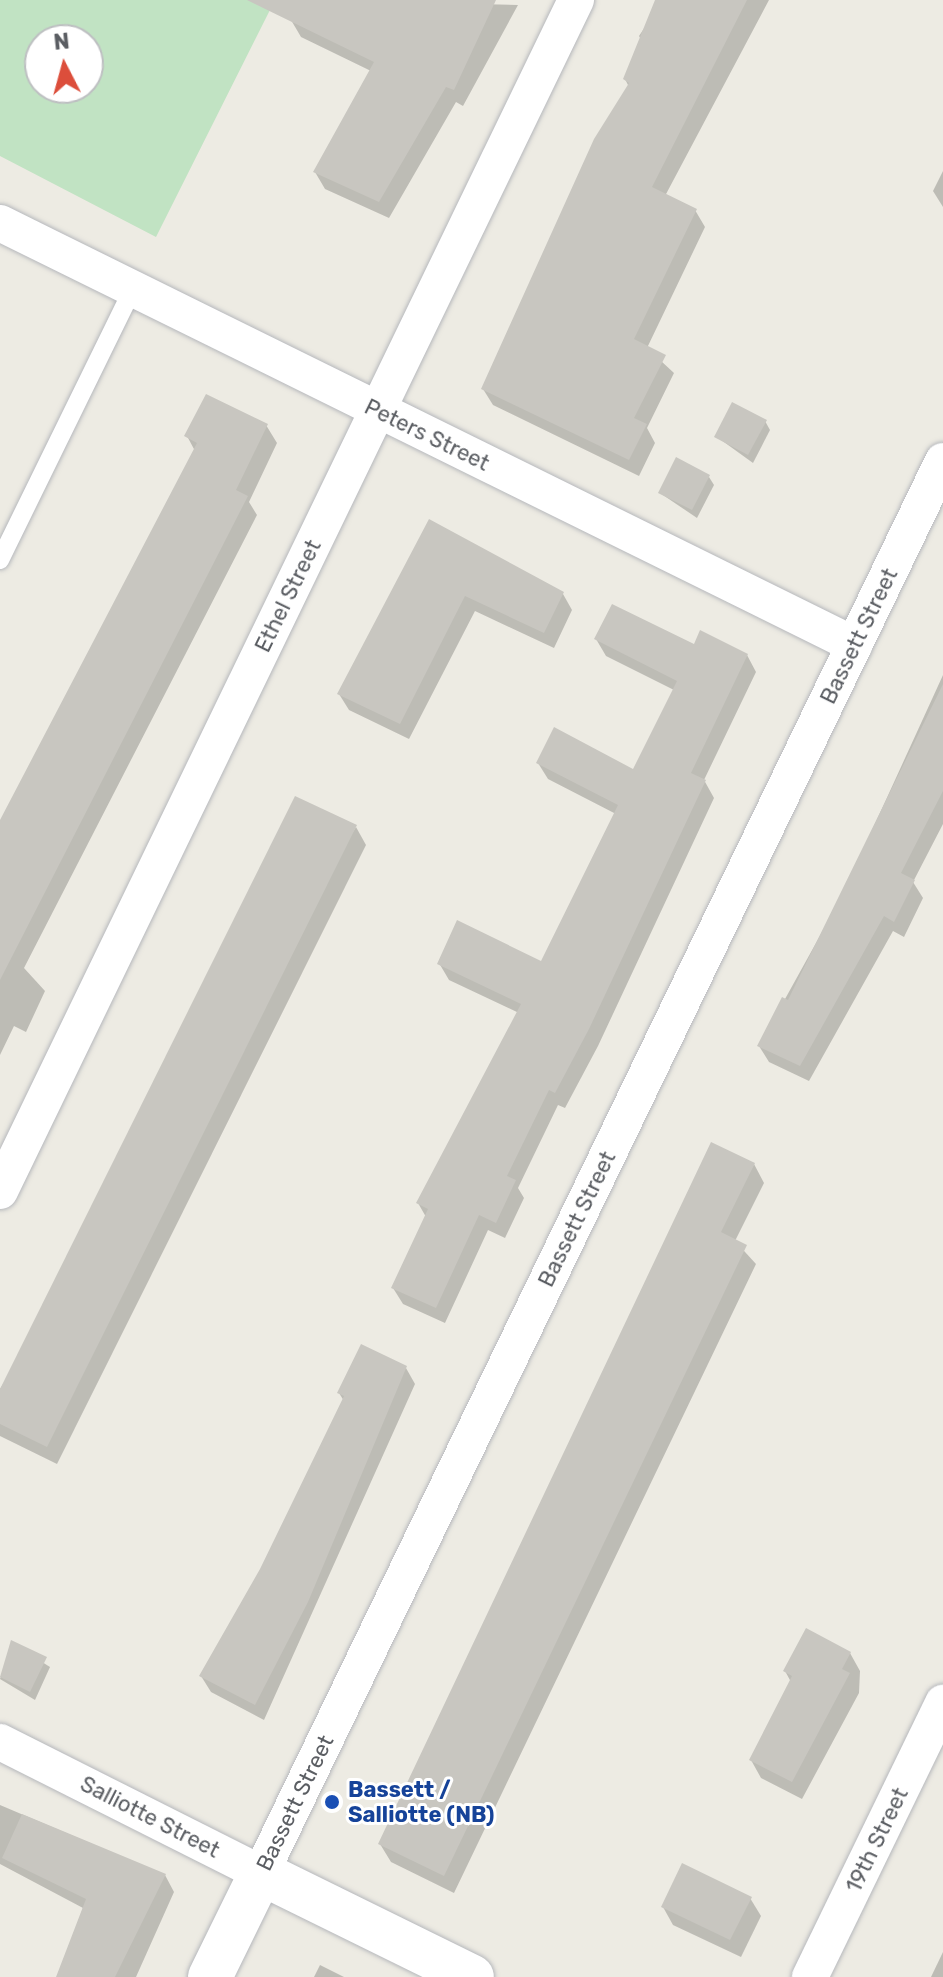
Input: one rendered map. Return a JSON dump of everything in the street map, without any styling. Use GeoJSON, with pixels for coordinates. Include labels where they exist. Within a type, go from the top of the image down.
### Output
{"type":"FeatureCollection","features":[{"type":"Feature","properties":{"kind":"street","name":"Ethel Street"},"geometry":{"type":"LineString","coordinates":[[0,1191],[576,0]]}},
{"type":"Feature","properties":{"kind":"street","name":"Peters Street"},"geometry":{"type":"LineString","coordinates":[[0,223],[855,645]]}},
{"type":"Feature","properties":{"kind":"street","name":"Bassett Street"},"geometry":{"type":"LineString","coordinates":[[210,1977],[943,461]]}},
{"type":"Feature","properties":{"kind":"street","name":"19th Street"},"geometry":{"type":"LineString","coordinates":[[810,1977],[943,1703]]}},
{"type":"Feature","properties":{"kind":"street","name":"Salliotte Street"},"geometry":{"type":"LineString","coordinates":[[0,1742],[472,1977]]}},
{"type":"Feature","properties":{"kind":"lane"},"geometry":{"type":"LineString","coordinates":[[0,560],[133,289]]}},
{"type":"Feature","properties":{"kind":"green space"},"geometry":{"type":"Polygon","coordinates":[[[0,0],[275,0],[156,237],[0,156],[0,0]]]}},
{"type":"Feature","properties":{"kind":"building"},"geometry":{"type":"Polygon","coordinates":[[[247,0],[496,0],[454,90],[446,87],[379,202],[313,172],[374,62],[247,0]]]}},
{"type":"Feature","properties":{"kind":"building"},"geometry":{"type":"Polygon","coordinates":[[[655,0],[747,0],[652,187],[697,209],[634,339],[666,355],[634,418],[647,424],[629,460],[481,389],[594,139],[629,83],[623,79],[655,0]]]}},
{"type":"Feature","properties":{"kind":"building"},"geometry":{"type":"Polygon","coordinates":[[[206,394],[268,424],[236,490],[248,496],[0,980],[0,820],[197,443],[184,436],[206,394]]]}},
{"type":"Feature","properties":{"kind":"building"},"geometry":{"type":"Polygon","coordinates":[[[732,402],[767,420],[748,455],[714,437],[732,402]]]}},
{"type":"Feature","properties":{"kind":"building"},"geometry":{"type":"Polygon","coordinates":[[[676,457],[710,475],[692,510],[658,493],[676,457]]]}},
{"type":"Feature","properties":{"kind":"building"},"geometry":{"type":"Polygon","coordinates":[[[429,519],[564,592],[544,633],[465,596],[400,724],[337,694],[429,519]]]}},
{"type":"Feature","properties":{"kind":"building"},"geometry":{"type":"Polygon","coordinates":[[[612,604],[694,644],[700,630],[748,654],[691,773],[706,780],[589,1029],[555,1093],[549,1090],[507,1176],[516,1180],[496,1223],[479,1215],[436,1308],[391,1288],[428,1209],[416,1203],[521,1004],[437,964],[457,920],[541,961],[618,805],[536,763],[554,727],[633,769],[677,681],[594,639],[612,604]]]}},
{"type":"Feature","properties":{"kind":"building"},"geometry":{"type":"Polygon","coordinates":[[[943,684],[943,791],[901,873],[915,880],[894,922],[884,916],[800,1066],[757,1046],[782,997],[788,1000],[943,684]]]}},
{"type":"Feature","properties":{"kind":"building"},"geometry":{"type":"Polygon","coordinates":[[[295,796],[357,825],[47,1447],[0,1424],[0,1389],[295,796]]]}},
{"type":"Feature","properties":{"kind":"building"},"geometry":{"type":"Polygon","coordinates":[[[711,1142],[755,1163],[721,1232],[747,1245],[444,1876],[378,1844],[711,1142]]]}},
{"type":"Feature","properties":{"kind":"building"},"geometry":{"type":"Polygon","coordinates":[[[361,1344],[407,1366],[308,1602],[255,1705],[199,1676],[260,1569],[344,1396],[337,1393],[361,1344]]]}},
{"type":"Feature","properties":{"kind":"building"},"geometry":{"type":"Polygon","coordinates":[[[806,1628],[851,1652],[842,1669],[850,1673],[792,1782],[749,1760],[792,1676],[783,1671],[806,1628]]]}},
{"type":"Feature","properties":{"kind":"building"},"geometry":{"type":"Polygon","coordinates":[[[11,1640],[47,1657],[30,1692],[0,1677],[11,1640]]]}},
{"type":"Feature","properties":{"kind":"building"},"geometry":{"type":"Polygon","coordinates":[[[22,1814],[166,1874],[115,1977],[56,1977],[86,1899],[2,1858],[22,1814]]]}},
{"type":"Feature","properties":{"kind":"building"},"geometry":{"type":"Polygon","coordinates":[[[682,1863],[752,1897],[730,1940],[661,1907],[682,1863]]]}},
{"type":"Feature","properties":{"kind":"place","name":"Bassett / Salliotte (NB)"},"geometry":{"type":"Point","coordinates":[332,1802]}}]}
